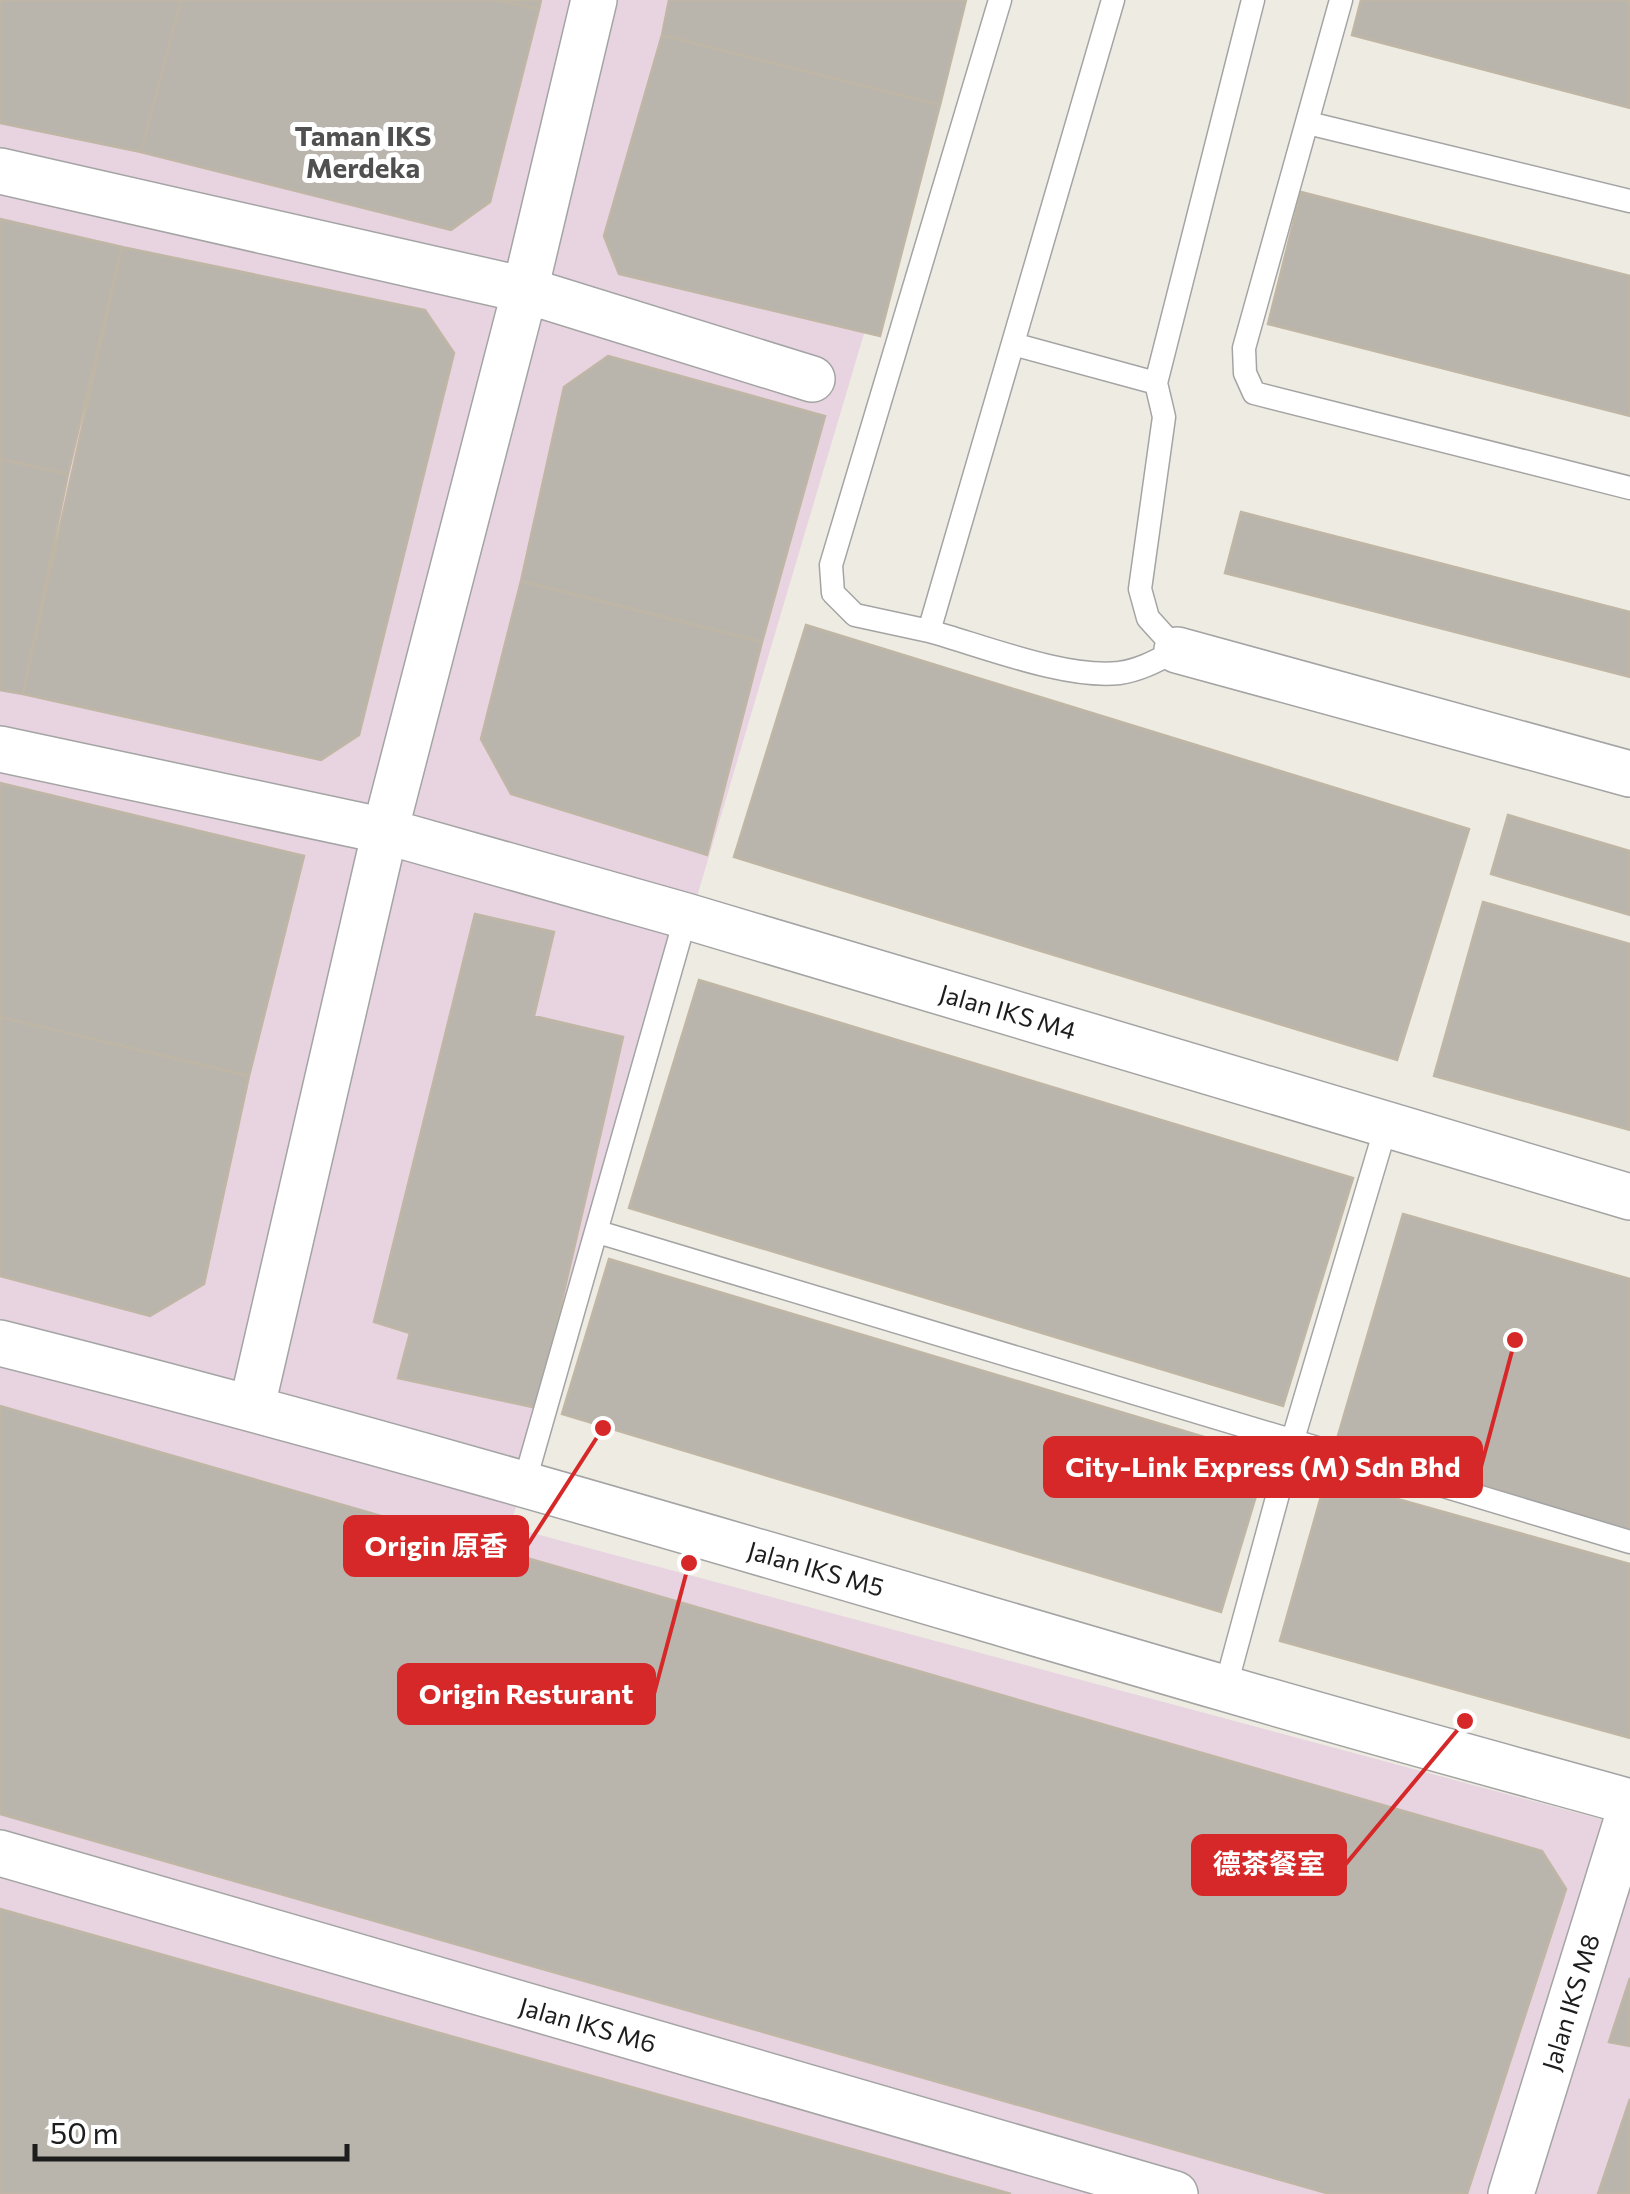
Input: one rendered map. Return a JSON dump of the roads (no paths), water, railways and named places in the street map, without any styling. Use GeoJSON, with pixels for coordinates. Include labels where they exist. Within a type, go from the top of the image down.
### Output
{"type":"FeatureCollection","features":[{"type":"Feature","properties":{"kind":"street"},"geometry":{"type":"LineString","coordinates":[[252,1406],[385,831],[525,290],[594,0]]}},
{"type":"Feature","properties":{"kind":"street"},"geometry":{"type":"LineString","coordinates":[[0,171],[525,290],[812,379]]}},
{"type":"Feature","properties":{"kind":"street"},"geometry":{"type":"LineString","coordinates":[[1177,650],[1630,774]]}},
{"type":"Feature","properties":{"kind":"street","name":"Jalan IKS M4"},"geometry":{"type":"LineString","coordinates":[[0,749],[385,831],[1387,1122],[1630,1198]]}},
{"type":"Feature","properties":{"kind":"street","name":"Jalan IKS M5"},"geometry":{"type":"LineString","coordinates":[[0,1343],[252,1406],[1225,1689],[1630,1802]]}},
{"type":"Feature","properties":{"kind":"street","name":"Jalan IKS M8"},"geometry":{"type":"LineString","coordinates":[[1511,2194],[1630,1810]]}},
{"type":"Feature","properties":{"kind":"street","name":"Jalan IKS M6"},"geometry":{"type":"LineString","coordinates":[[0,1853],[1175,2194]]}},
{"type":"Feature","properties":{"kind":"lane"},"geometry":{"type":"LineString","coordinates":[[1000,0],[830,565],[834,593],[855,614],[1079,673],[1118,673],[1147,666],[1177,650],[1148,618],[1140,590],[1164,417],[1156,383],[1253,0]]}},
{"type":"Feature","properties":{"kind":"lane"},"geometry":{"type":"LineString","coordinates":[[930,631],[1112,0]]}},
{"type":"Feature","properties":{"kind":"lane"},"geometry":{"type":"LineString","coordinates":[[1341,0],[1244,348],[1244,374],[1254,393],[1630,488]]}},
{"type":"Feature","properties":{"kind":"lane"},"geometry":{"type":"LineString","coordinates":[[1308,123],[1630,201]]}},
{"type":"Feature","properties":{"kind":"lane"},"geometry":{"type":"LineString","coordinates":[[1013,344],[1156,383]]}},
{"type":"Feature","properties":{"kind":"lane"},"geometry":{"type":"LineString","coordinates":[[524,1484],[686,916]]}},
{"type":"Feature","properties":{"kind":"lane"},"geometry":{"type":"LineString","coordinates":[[1225,1689],[1293,1439],[1387,1122]]}},
{"type":"Feature","properties":{"kind":"lane"},"geometry":{"type":"LineString","coordinates":[[598,1232],[1630,1542]]}},
{"type":"Feature","properties":{"kind":"place","name":"City-Link Express (M) Sdn Bhd"},"geometry":{"type":"Point","coordinates":[1515,1340]}},
{"type":"Feature","properties":{"kind":"place","name":"Origin 原香"},"geometry":{"type":"Point","coordinates":[603,1428]}},
{"type":"Feature","properties":{"kind":"place","name":"Origin Resturant"},"geometry":{"type":"Point","coordinates":[689,1563]}},
{"type":"Feature","properties":{"kind":"place","name":"德茶餐室"},"geometry":{"type":"Point","coordinates":[1465,1721]}},
{"type":"Feature","properties":{"kind":"district","name":"Taman IKS Merdeka"},"geometry":{"type":"Point","coordinates":[363,151]}}]}
